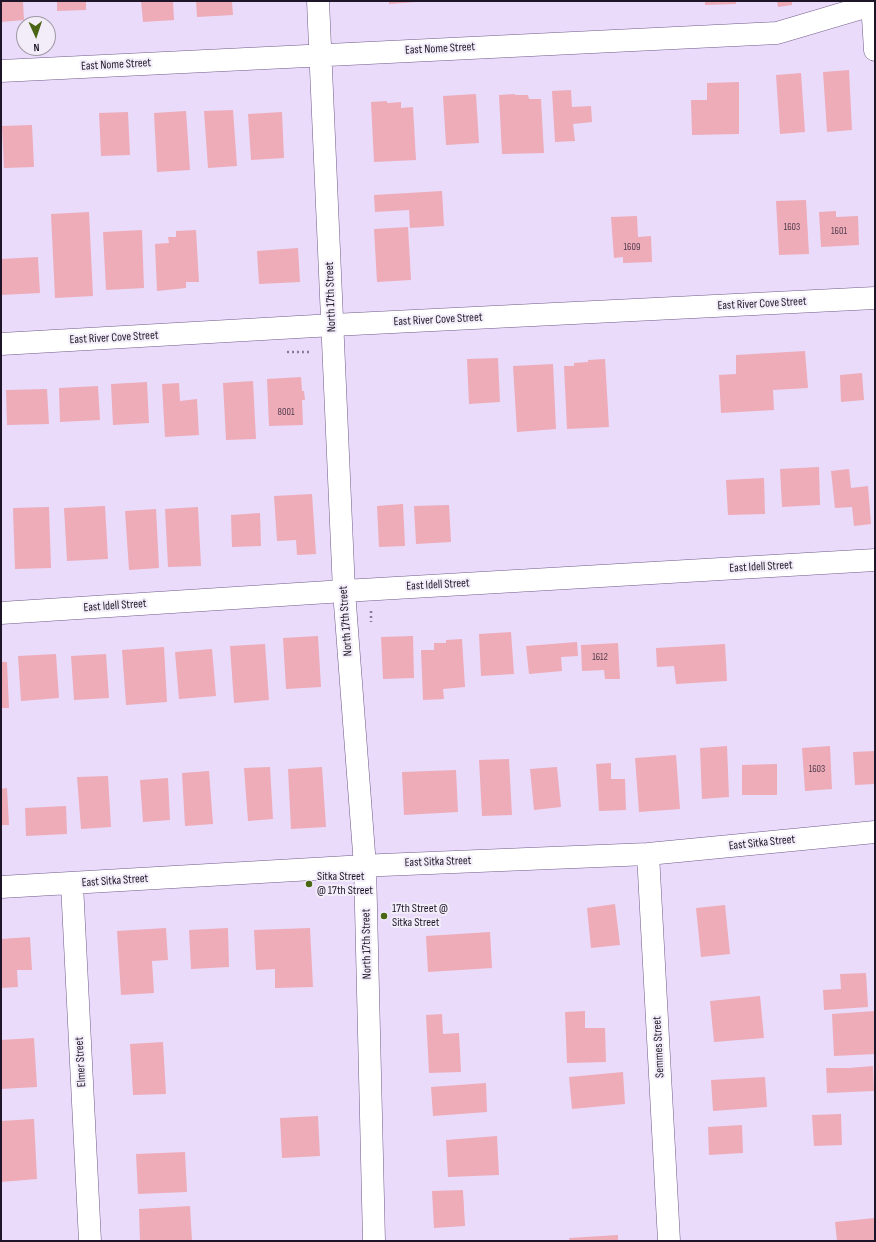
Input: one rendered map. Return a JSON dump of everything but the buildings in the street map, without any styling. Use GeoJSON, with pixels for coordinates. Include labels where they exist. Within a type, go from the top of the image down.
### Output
{"type":"FeatureCollection","features":[{"type":"Feature","properties":{"kind":"street","name":"North 17th Street"},"geometry":{"type":"LineString","coordinates":[[318,1],[344,591],[365,866],[374,1241]]}},
{"type":"Feature","properties":{"kind":"street","name":"East Nome Street"},"geometry":{"type":"LineString","coordinates":[[1,71],[777,33],[873,3]]}},
{"type":"Feature","properties":{"kind":"street"},"geometry":{"type":"LineString","coordinates":[[873,3],[875,50]]}},
{"type":"Feature","properties":{"kind":"street","name":"East River Cove Street"},"geometry":{"type":"LineString","coordinates":[[1,344],[333,325],[875,298]]}},
{"type":"Feature","properties":{"kind":"street","name":"East Idell Street"},"geometry":{"type":"LineString","coordinates":[[1,613],[875,560]]}},
{"type":"Feature","properties":{"kind":"street","name":"East Sitka Street"},"geometry":{"type":"LineString","coordinates":[[1,887],[365,866],[648,854],[875,832]]}},
{"type":"Feature","properties":{"kind":"street","name":"Semmes Street"},"geometry":{"type":"LineString","coordinates":[[648,854],[669,1241]]}},
{"type":"Feature","properties":{"kind":"street","name":"Elmer Street"},"geometry":{"type":"LineString","coordinates":[[72,884],[90,1241]]}},
{"type":"Feature","properties":{"kind":"place","name":"Sitka Street @ 17th Street"},"geometry":{"type":"Point","coordinates":[309,884]}},
{"type":"Feature","properties":{"kind":"place","name":"17th Street @ Sitka Street"},"geometry":{"type":"Point","coordinates":[384,916]}}]}
